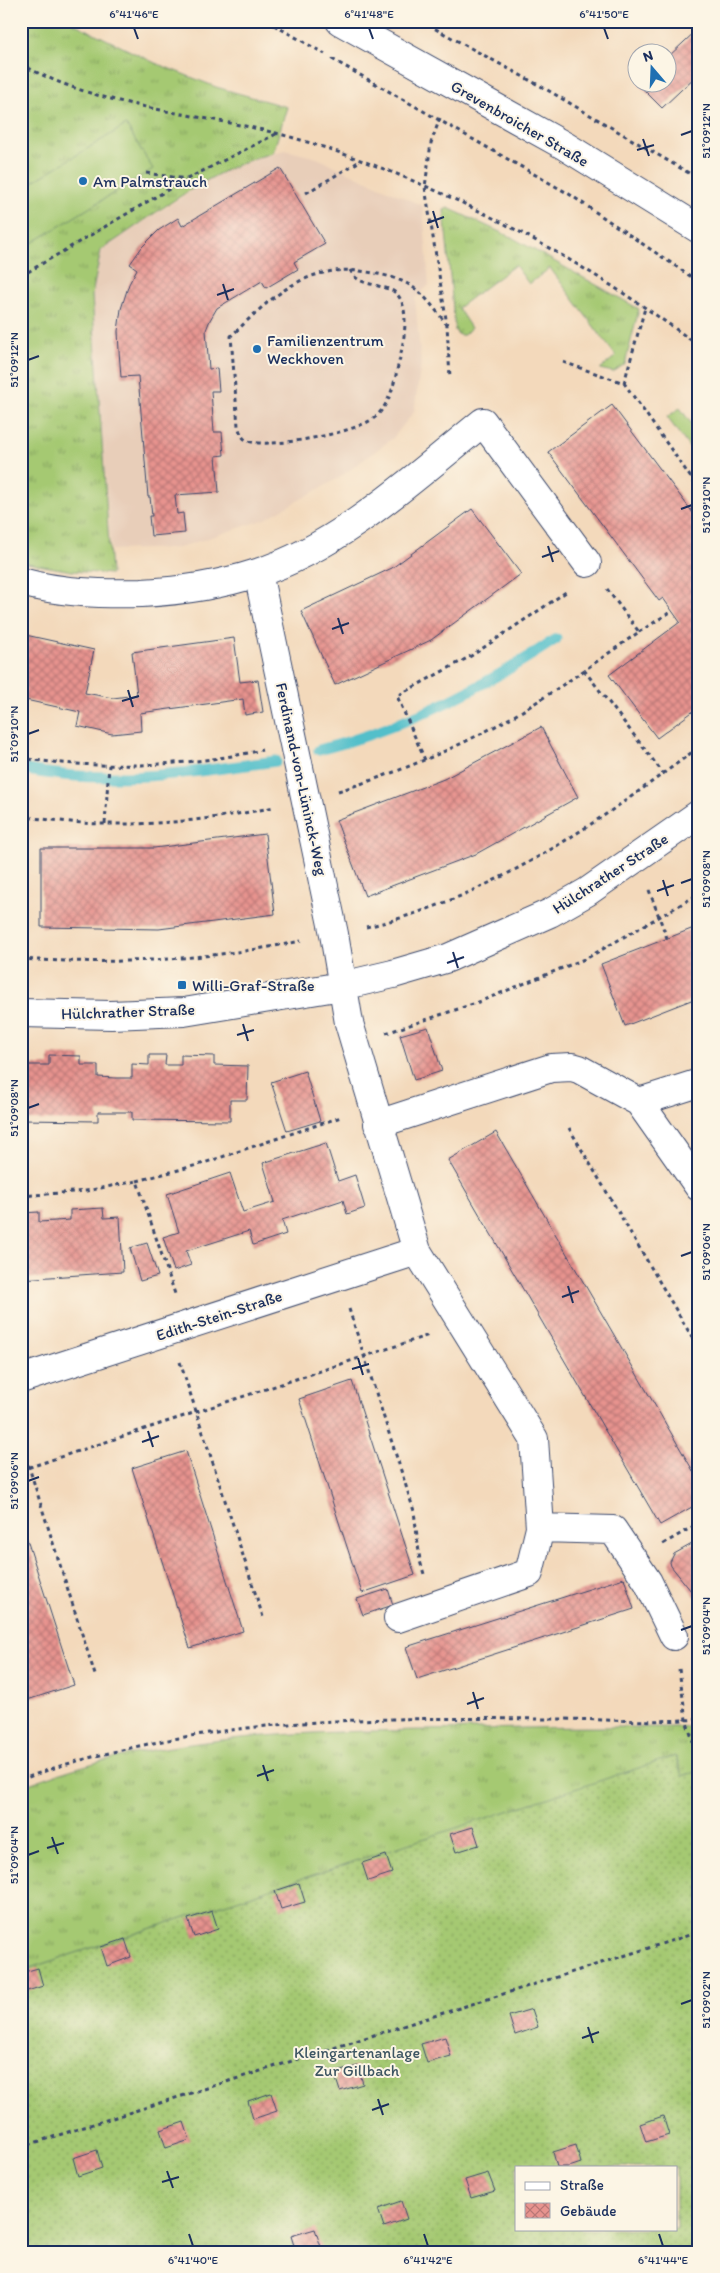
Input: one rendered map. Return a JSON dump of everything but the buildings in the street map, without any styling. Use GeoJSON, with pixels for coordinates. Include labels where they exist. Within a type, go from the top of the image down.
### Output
{"type":"FeatureCollection","features":[{"type":"Feature","properties":{"kind":"street","name":"Grevenbroicher Straße"},"geometry":{"type":"LineString","coordinates":[[340,21],[565,146],[699,229]]}},
{"type":"Feature","properties":{"kind":"street"},"geometry":{"type":"LineString","coordinates":[[21,582],[68,592],[96,594],[186,589],[258,573],[334,536],[384,503],[483,422],[591,567]]}},
{"type":"Feature","properties":{"kind":"street","name":"Ferdinand-von-Lüninck-Weg"},"geometry":{"type":"LineString","coordinates":[[258,573],[334,934],[342,986]]}},
{"type":"Feature","properties":{"kind":"street","name":"Hülchrather Straße"},"geometry":{"type":"LineString","coordinates":[[21,1013],[111,1015],[184,1012],[342,986],[439,960],[550,913],[633,862],[699,814]]}},
{"type":"Feature","properties":{"kind":"street"},"geometry":{"type":"LineString","coordinates":[[342,986],[355,1043],[417,1251],[534,1439],[540,1528],[528,1573],[398,1618]]}},
{"type":"Feature","properties":{"kind":"street"},"geometry":{"type":"LineString","coordinates":[[376,1115],[551,1068],[572,1067],[587,1072],[639,1102],[699,1186]]}},
{"type":"Feature","properties":{"kind":"street"},"geometry":{"type":"LineString","coordinates":[[639,1102],[699,1083]]}},
{"type":"Feature","properties":{"kind":"street","name":"Edith-Stein-Straße"},"geometry":{"type":"LineString","coordinates":[[21,1379],[417,1251]]}},
{"type":"Feature","properties":{"kind":"street"},"geometry":{"type":"LineString","coordinates":[[540,1528],[613,1530],[648,1582],[674,1636]]}},
{"type":"Feature","properties":{"kind":"path"},"geometry":{"type":"LineString","coordinates":[[267,21],[569,194],[699,282]]}},
{"type":"Feature","properties":{"kind":"path"},"geometry":{"type":"LineString","coordinates":[[421,21],[544,88],[699,179]]}},
{"type":"Feature","properties":{"kind":"path"},"geometry":{"type":"LineString","coordinates":[[21,64],[72,86],[106,97],[276,134],[360,161],[425,186],[569,260],[645,308],[699,346]]}},
{"type":"Feature","properties":{"kind":"path"},"geometry":{"type":"LineString","coordinates":[[450,378],[447,325],[425,186],[431,143],[452,84]]}},
{"type":"Feature","properties":{"kind":"path"},"geometry":{"type":"LineString","coordinates":[[21,276],[187,179],[233,154],[276,134]]}},
{"type":"Feature","properties":{"kind":"path"},"geometry":{"type":"LineString","coordinates":[[306,193],[360,161]]}},
{"type":"Feature","properties":{"kind":"path"},"geometry":{"type":"LineString","coordinates":[[146,173],[187,179]]}},
{"type":"Feature","properties":{"kind":"path"},"geometry":{"type":"LineString","coordinates":[[350,270],[359,281],[394,292],[404,306],[405,315],[398,370],[387,400],[375,417],[344,430],[296,440],[257,442],[246,440],[238,426],[231,336],[269,301],[303,279],[327,271],[350,270],[390,277],[411,285],[428,300],[447,325]]}},
{"type":"Feature","properties":{"kind":"path"},"geometry":{"type":"LineString","coordinates":[[624,383],[645,308]]}},
{"type":"Feature","properties":{"kind":"path"},"geometry":{"type":"LineString","coordinates":[[563,362],[624,383],[699,489]]}},
{"type":"Feature","properties":{"kind":"path"},"geometry":{"type":"LineString","coordinates":[[425,760],[397,696],[471,656],[547,607],[591,567],[639,632]]}},
{"type":"Feature","properties":{"kind":"path"},"geometry":{"type":"LineString","coordinates":[[590,666],[672,611]]}},
{"type":"Feature","properties":{"kind":"path"},"geometry":{"type":"LineString","coordinates":[[584,670],[663,773]]}},
{"type":"Feature","properties":{"kind":"path"},"geometry":{"type":"LineString","coordinates":[[21,758],[109,765],[180,762],[238,756],[294,743]]}},
{"type":"Feature","properties":{"kind":"path"},"geometry":{"type":"LineString","coordinates":[[21,959],[100,962],[170,960],[249,952],[379,924],[482,887],[558,846],[699,747]]}},
{"type":"Feature","properties":{"kind":"path"},"geometry":{"type":"LineString","coordinates":[[105,824],[109,765]]}},
{"type":"Feature","properties":{"kind":"path"},"geometry":{"type":"LineString","coordinates":[[633,862],[644,878],[667,938]]}},
{"type":"Feature","properties":{"kind":"path"},"geometry":{"type":"LineString","coordinates":[[355,1043],[476,1003],[587,958],[699,894]]}},
{"type":"Feature","properties":{"kind":"path"},"geometry":{"type":"LineString","coordinates":[[21,1196],[86,1190],[137,1181],[376,1115]]}},
{"type":"Feature","properties":{"kind":"path"},"geometry":{"type":"LineString","coordinates":[[569,1128],[699,1348]]}},
{"type":"Feature","properties":{"kind":"path"},"geometry":{"type":"LineString","coordinates":[[137,1181],[178,1328],[197,1412],[264,1620]]}},
{"type":"Feature","properties":{"kind":"path"},"geometry":{"type":"LineString","coordinates":[[338,1277],[414,1511],[420,1561],[436,1605]]}},
{"type":"Feature","properties":{"kind":"path"},"geometry":{"type":"LineString","coordinates":[[21,1470],[365,1358],[463,1324]]}},
{"type":"Feature","properties":{"kind":"path"},"geometry":{"type":"LineString","coordinates":[[21,1442],[96,1678]]}},
{"type":"Feature","properties":{"kind":"path"},"geometry":{"type":"LineString","coordinates":[[634,1561],[699,1523]]}},
{"type":"Feature","properties":{"kind":"path"},"geometry":{"type":"LineString","coordinates":[[674,1636],[686,1720],[699,1759]]}},
{"type":"Feature","properties":{"kind":"path"},"geometry":{"type":"LineString","coordinates":[[21,1780],[102,1754],[163,1740],[239,1727],[316,1720],[394,1718],[699,1719]]}},
{"type":"Feature","properties":{"kind":"path"},"geometry":{"type":"LineString","coordinates":[[21,2147],[699,1932]]}},
{"type":"Feature","properties":{"kind":"shaded area","name":"Familienzentrum Weckhoven"},"geometry":{"type":"Polygon","coordinates":[[[285,150],[317,158],[423,206],[429,285],[415,298],[421,364],[414,412],[393,438],[339,478],[263,520],[178,548],[111,550],[92,295],[101,250],[217,174],[255,157],[285,150]]]}},
{"type":"Feature","properties":{"kind":"green space"},"geometry":{"type":"Polygon","coordinates":[[[21,21],[69,21],[155,63],[216,87],[287,107],[273,153],[228,169],[206,181],[162,208],[101,250],[92,295],[111,574],[72,571],[21,562],[21,21]]]}},
{"type":"Feature","properties":{"kind":"green space","name":"Am Palmstrauch"},"geometry":{"type":"Polygon","coordinates":[[[126,125],[153,169],[22,249],[21,189],[126,125]]]}},
{"type":"Feature","properties":{"kind":"green space"},"geometry":{"type":"Polygon","coordinates":[[[448,208],[513,238],[639,309],[625,364],[613,372],[600,369],[616,356],[550,268],[529,284],[515,265],[458,308],[471,328],[464,335],[459,335],[455,331],[444,210],[448,208]]]}},
{"type":"Feature","properties":{"kind":"green space"},"geometry":{"type":"Polygon","coordinates":[[[680,408],[699,434],[699,461],[667,417],[680,408]]]}},
{"type":"Feature","properties":{"kind":"green space"},"geometry":{"type":"Polygon","coordinates":[[[699,1726],[699,1771],[682,1776],[676,1757],[21,1971],[21,1787],[70,1770],[120,1757],[170,1747],[272,1735],[563,1727],[699,1726]]]}},
{"type":"Feature","properties":{"kind":"green space","name":"Kleingartenanlage Zur Gillbach"},"geometry":{"type":"Polygon","coordinates":[[[675,1756],[682,1776],[699,1771],[699,2252],[21,2252],[21,1971],[675,1756]]]}},
{"type":"Feature","properties":{"kind":"waterway"},"geometry":{"type":"LineString","coordinates":[[319,750],[382,730],[442,705],[500,674],[556,639]]}},
{"type":"Feature","properties":{"kind":"waterway"},"geometry":{"type":"LineString","coordinates":[[21,769],[86,777],[118,777],[212,770],[276,761]]}},
{"type":"Feature","properties":{"kind":"place","name":"Am Palmstrauch"},"geometry":{"type":"Point","coordinates":[83,181]}},
{"type":"Feature","properties":{"kind":"place","name":"Familienzentrum Weckhoven"},"geometry":{"type":"Point","coordinates":[257,349]}},
{"type":"Feature","properties":{"kind":"place","name":"Willi-Graf-Straße"},"geometry":{"type":"Point","coordinates":[182,985]}}]}
